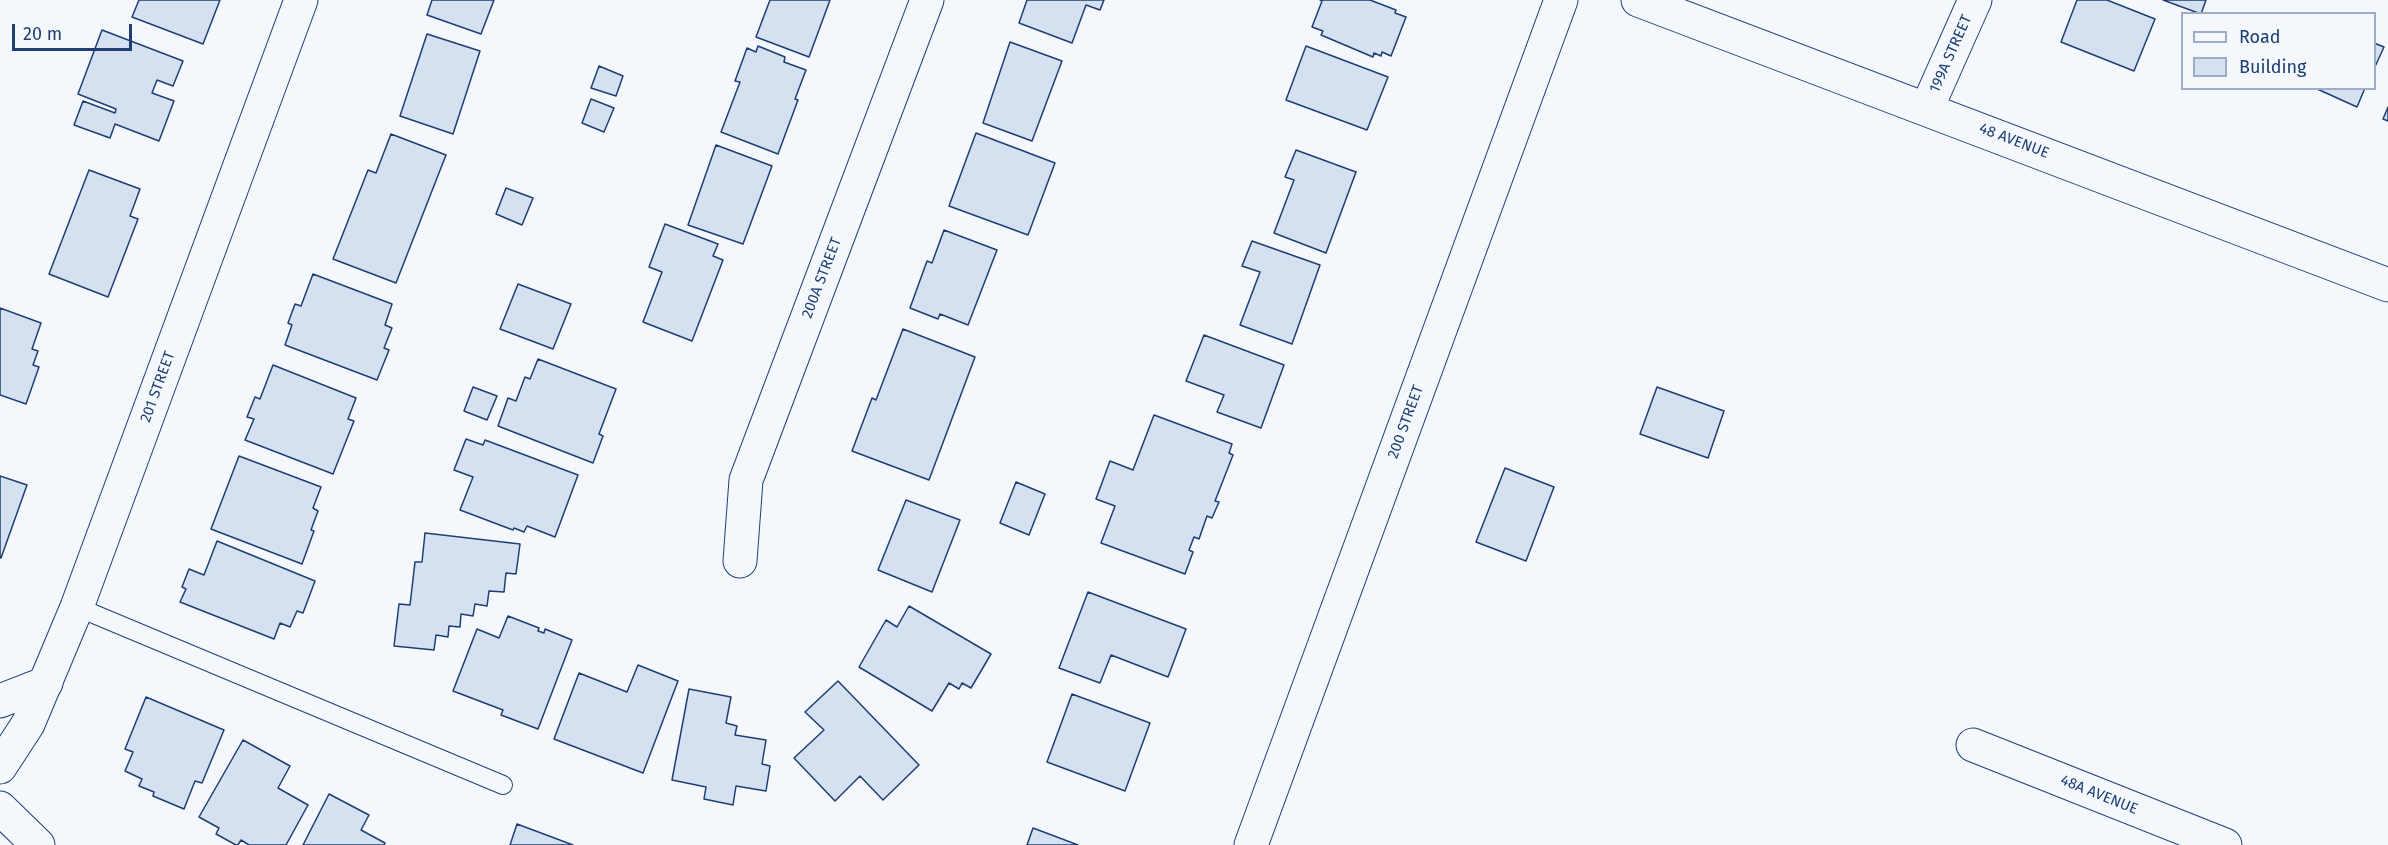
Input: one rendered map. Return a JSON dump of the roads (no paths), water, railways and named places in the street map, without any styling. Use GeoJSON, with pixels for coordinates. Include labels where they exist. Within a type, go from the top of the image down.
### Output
{"type":"FeatureCollection","features":[{"type":"Feature","properties":{"kind":"street","name":"201 STREET"},"geometry":{"type":"LineString","coordinates":[[0,767],[28,724],[77,607],[301,0]]}},
{"type":"Feature","properties":{"kind":"street","name":"200A STREET"},"geometry":{"type":"LineString","coordinates":[[740,561],[746,480],[927,0]]}},
{"type":"Feature","properties":{"kind":"street","name":"200 STREET"},"geometry":{"type":"LineString","coordinates":[[1251,845],[1561,0]]}},
{"type":"Feature","properties":{"kind":"street","name":"48 AVENUE"},"geometry":{"type":"LineString","coordinates":[[1638,0],[2388,285]]}},
{"type":"Feature","properties":{"kind":"street","name":"199A STREET"},"geometry":{"type":"LineString","coordinates":[[1927,108],[1975,0]]}},
{"type":"Feature","properties":{"kind":"street"},"geometry":{"type":"LineString","coordinates":[[0,701],[46,683]]}},
{"type":"Feature","properties":{"kind":"street","name":"48A AVENUE"},"geometry":{"type":"LineString","coordinates":[[1973,745],[2225,845]]}},
{"type":"Feature","properties":{"kind":"street"},"geometry":{"type":"LineString","coordinates":[[0,808],[38,845]]}},
{"type":"Feature","properties":{"kind":"lane"},"geometry":{"type":"LineString","coordinates":[[77,607],[503,785]]}}]}
